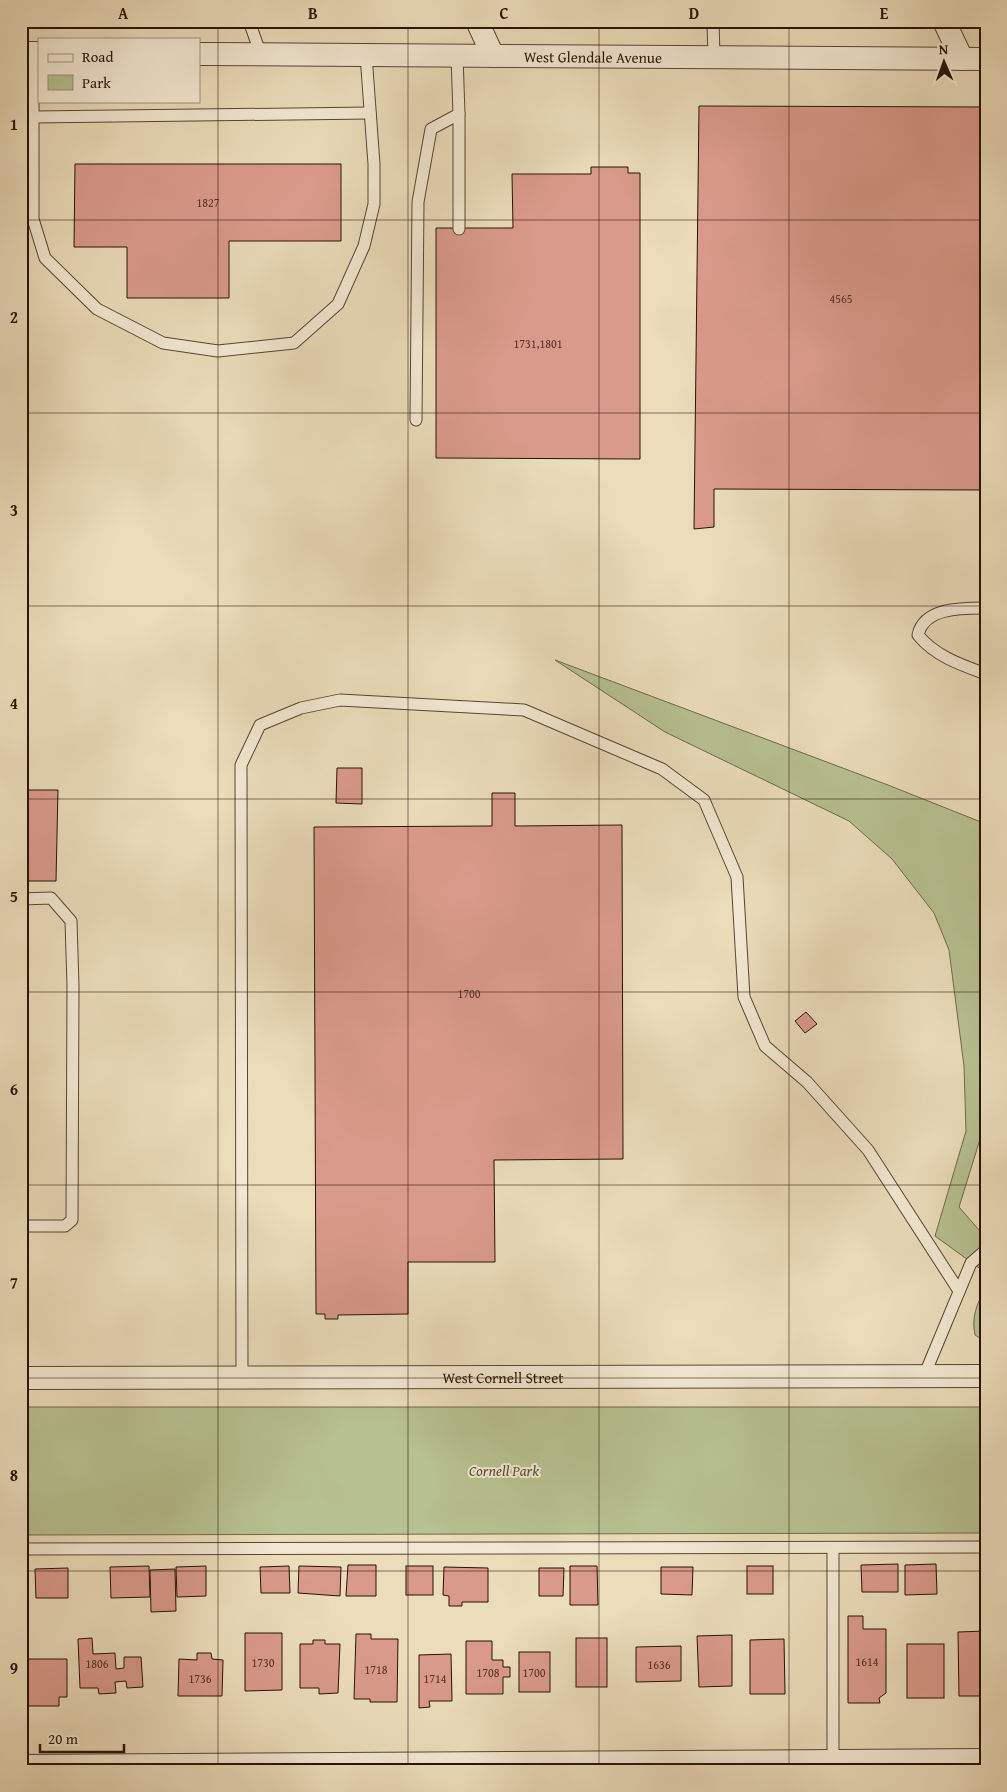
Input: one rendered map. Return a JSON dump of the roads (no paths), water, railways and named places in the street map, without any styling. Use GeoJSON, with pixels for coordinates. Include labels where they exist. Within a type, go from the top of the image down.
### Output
{"type":"FeatureCollection","features":[{"type":"Feature","properties":{"kind":"street"},"geometry":{"type":"LineString","coordinates":[[477,21],[493,56]]}},
{"type":"Feature","properties":{"kind":"street"},"geometry":{"type":"LineString","coordinates":[[944,21],[962,59]]}},
{"type":"Feature","properties":{"kind":"street","name":"West Glendale Avenue"},"geometry":{"type":"LineString","coordinates":[[200,54],[986,59]]}},
{"type":"Feature","properties":{"kind":"street","name":"West Cornell Street"},"geometry":{"type":"LineString","coordinates":[[21,1378],[986,1376]]}},
{"type":"Feature","properties":{"kind":"street"},"geometry":{"type":"LineString","coordinates":[[21,1766],[215,1768],[834,1766],[986,1760]]}},
{"type":"Feature","properties":{"kind":"lane"},"geometry":{"type":"LineString","coordinates":[[249,21],[261,54]]}},
{"type":"Feature","properties":{"kind":"lane"},"geometry":{"type":"LineString","coordinates":[[713,21],[714,57]]}},
{"type":"Feature","properties":{"kind":"lane"},"geometry":{"type":"LineString","coordinates":[[28,52],[34,116],[33,219],[45,258],[97,309],[163,343],[218,351],[294,343],[338,304],[364,246],[374,204],[366,55]]}},
{"type":"Feature","properties":{"kind":"lane"},"geometry":{"type":"LineString","coordinates":[[457,56],[459,228]]}},
{"type":"Feature","properties":{"kind":"lane"},"geometry":{"type":"LineString","coordinates":[[34,116],[370,113]]}},
{"type":"Feature","properties":{"kind":"lane"},"geometry":{"type":"LineString","coordinates":[[416,420],[418,202],[431,129],[459,114]]}},
{"type":"Feature","properties":{"kind":"lane"},"geometry":{"type":"LineString","coordinates":[[960,608],[986,616]]}},
{"type":"Feature","properties":{"kind":"lane"},"geometry":{"type":"LineString","coordinates":[[986,608],[960,608],[930,616],[920,626],[918,635],[928,647],[960,664],[986,674]]}},
{"type":"Feature","properties":{"kind":"lane"},"geometry":{"type":"LineString","coordinates":[[242,1377],[241,764],[260,725],[301,708],[340,700],[524,710],[662,769],[704,800],[736,877],[744,997],[765,1046],[807,1082],[868,1150],[960,1291]]}},
{"type":"Feature","properties":{"kind":"lane"},"geometry":{"type":"LineString","coordinates":[[21,899],[51,898],[71,921],[73,996],[72,1220],[65,1226],[21,1226]]}},
{"type":"Feature","properties":{"kind":"lane"},"geometry":{"type":"LineString","coordinates":[[924,1376],[971,1263],[986,1250]]}},
{"type":"Feature","properties":{"kind":"lane"},"geometry":{"type":"LineString","coordinates":[[21,1549],[986,1547]]}},
{"type":"Feature","properties":{"kind":"lane"},"geometry":{"type":"LineString","coordinates":[[834,1548],[834,1766]]}},
{"type":"Feature","properties":{"kind":"park label","name":"Cornell Park"},"geometry":{"type":"Point","coordinates":[504,1470]}}]}
